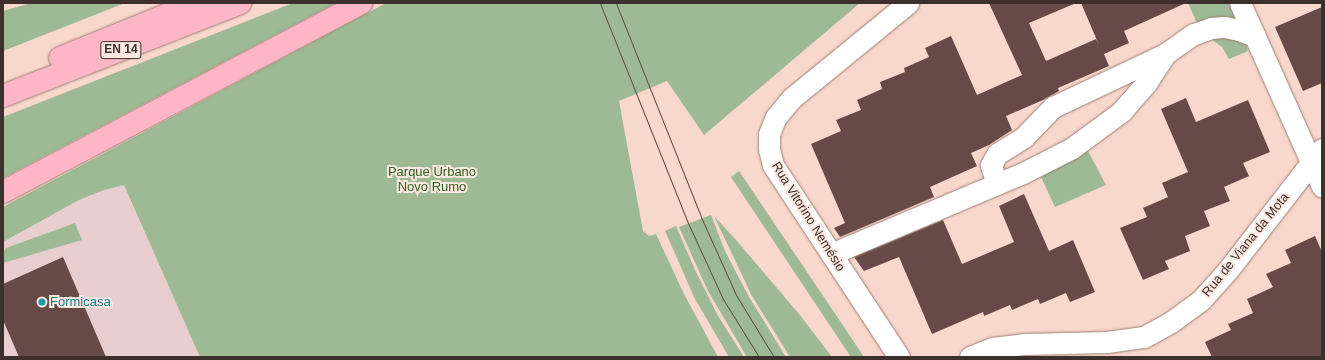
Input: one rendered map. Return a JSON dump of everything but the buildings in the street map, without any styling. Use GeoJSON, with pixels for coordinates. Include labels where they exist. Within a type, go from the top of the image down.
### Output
{"type":"FeatureCollection","features":[{"type":"Feature","properties":{"kind":"highway","name":"EN 14"},"geometry":{"type":"LineString","coordinates":[[3,80],[196,3]]}},
{"type":"Feature","properties":{"kind":"highway","name":"EN 14"},"geometry":{"type":"LineString","coordinates":[[3,96],[240,3]]}},
{"type":"Feature","properties":{"kind":"highway"},"geometry":{"type":"LineString","coordinates":[[3,192],[361,3]]}},
{"type":"Feature","properties":{"kind":"street","name":"Rua Vitorino Nemésio"},"geometry":{"type":"LineString","coordinates":[[899,357],[773,165],[768,149],[769,134],[776,117],[792,98],[908,3]]}},
{"type":"Feature","properties":{"kind":"street"},"geometry":{"type":"LineString","coordinates":[[1240,3],[1255,36],[1317,155],[1322,186]]}},
{"type":"Feature","properties":{"kind":"street"},"geometry":{"type":"LineString","coordinates":[[997,184],[991,165],[997,154],[1024,137],[1053,107],[1165,54],[1194,34],[1211,28],[1224,27],[1239,30],[1255,36]]}},
{"type":"Feature","properties":{"kind":"street"},"geometry":{"type":"LineString","coordinates":[[831,254],[997,184],[1072,148],[1121,112],[1147,82],[1165,54]]}},
{"type":"Feature","properties":{"kind":"street","name":"Rua de Viana da Mota"},"geometry":{"type":"LineString","coordinates":[[970,357],[992,348],[1024,344],[1107,342],[1144,336],[1171,322],[1201,300],[1228,270],[1317,155]]}},
{"type":"Feature","properties":{"kind":"shaded area"},"geometry":{"type":"Polygon","coordinates":[[[124,185],[200,357],[3,357],[3,242],[79,200],[104,190],[124,185]]]}},
{"type":"Feature","properties":{"kind":"green space"},"geometry":{"type":"Polygon","coordinates":[[[31,3],[125,3],[3,51],[3,11],[31,3]]]}},
{"type":"Feature","properties":{"kind":"green space"},"geometry":{"type":"Polygon","coordinates":[[[293,3],[336,3],[3,178],[3,117],[293,3]]]}},
{"type":"Feature","properties":{"kind":"green space","name":"Parque Urbano Novo Rumo"},"geometry":{"type":"Polygon","coordinates":[[[386,3],[860,3],[704,135],[667,81],[619,101],[643,231],[649,236],[656,234],[684,294],[718,357],[200,357],[124,185],[104,190],[79,200],[3,242],[3,207],[386,3]]]}},
{"type":"Feature","properties":{"kind":"green space"},"geometry":{"type":"Polygon","coordinates":[[[1188,3],[1232,3],[1240,22],[1229,17],[1220,17],[1197,23],[1188,3]]]}},
{"type":"Feature","properties":{"kind":"green space"},"geometry":{"type":"Polygon","coordinates":[[[1220,36],[1240,39],[1246,44],[1248,51],[1229,59],[1222,47],[1211,39],[1220,36]]]}},
{"type":"Feature","properties":{"kind":"green space"},"geometry":{"type":"Polygon","coordinates":[[[1087,149],[1106,185],[1055,207],[1041,177],[1073,159],[1087,149]]]}},
{"type":"Feature","properties":{"kind":"green space"},"geometry":{"type":"Polygon","coordinates":[[[739,171],[864,357],[851,357],[731,177],[739,171]]]}},
{"type":"Feature","properties":{"kind":"green space"},"geometry":{"type":"Polygon","coordinates":[[[711,215],[725,251],[749,297],[786,357],[747,357],[708,291],[679,227],[711,215]]]}},
{"type":"Feature","properties":{"kind":"green space"},"geometry":{"type":"Polygon","coordinates":[[[714,216],[799,314],[832,357],[790,357],[752,296],[714,216]]]}},
{"type":"Feature","properties":{"kind":"green space"},"geometry":{"type":"Polygon","coordinates":[[[75,223],[82,240],[3,263],[3,253],[6,248],[75,223]]]}},
{"type":"Feature","properties":{"kind":"green space"},"geometry":{"type":"Polygon","coordinates":[[[676,226],[695,270],[718,316],[744,357],[729,357],[695,299],[665,231],[676,226]]]}},
{"type":"Feature","properties":{"kind":"tram line"},"geometry":{"type":"LineString","coordinates":[[600,3],[688,223],[723,299],[759,357]]}},
{"type":"Feature","properties":{"kind":"tram line"},"geometry":{"type":"LineString","coordinates":[[616,3],[701,217],[736,295],[774,357]]}},
{"type":"Feature","properties":{"kind":"place","name":"Formicasa"},"geometry":{"type":"Point","coordinates":[42,302]}}]}
